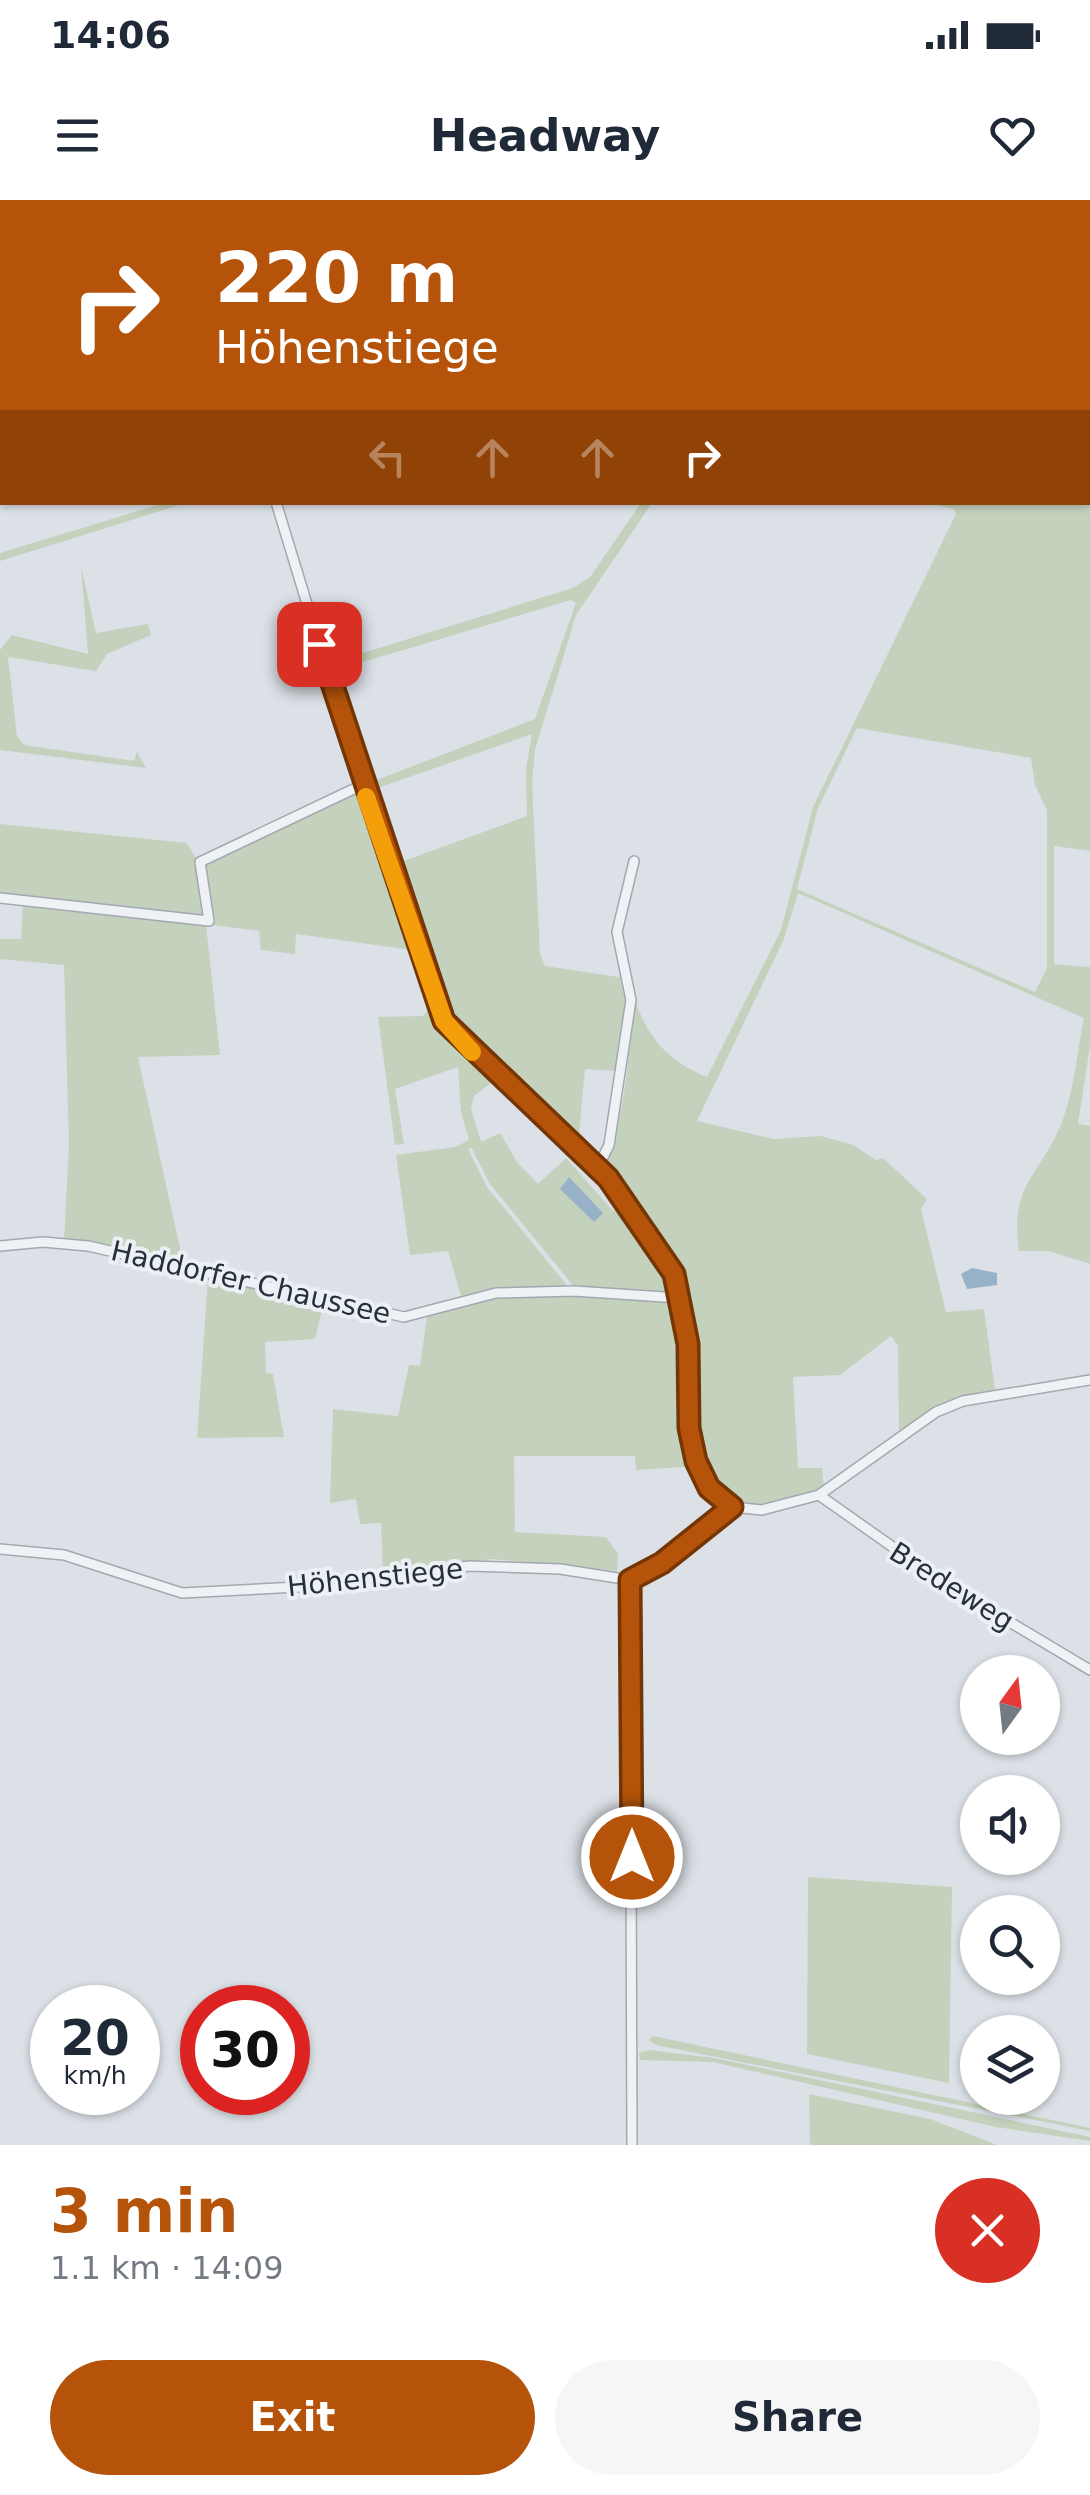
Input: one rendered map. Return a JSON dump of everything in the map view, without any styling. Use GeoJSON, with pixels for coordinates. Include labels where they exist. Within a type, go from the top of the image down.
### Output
{"type":"FeatureCollection","features":[{"type":"Feature","properties":{"kind":"street"},"geometry":{"type":"LineString","coordinates":[[277,505],[362,785],[444,1021],[598,1167],[650,1235],[674,1274],[688,1344],[689,1428],[696,1461],[709,1488],[732,1507],[762,1510],[819,1496],[936,1412],[963,1401],[1090,1380]]}},
{"type":"Feature","properties":{"kind":"street"},"geometry":{"type":"LineString","coordinates":[[0,898],[208,920],[200,862],[362,785]]}},
{"type":"Feature","properties":{"kind":"street"},"geometry":{"type":"LineString","coordinates":[[598,1167],[608,1146],[620,1089],[631,1000],[617,932],[634,860]]}},
{"type":"Feature","properties":{"kind":"street","name":"Haddorfer Chaussee"},"geometry":{"type":"LineString","coordinates":[[0,1246],[43,1242],[88,1246],[404,1316],[496,1293],[574,1290],[680,1298]]}},
{"type":"Feature","properties":{"kind":"street","name":"Bredeweg"},"geometry":{"type":"LineString","coordinates":[[819,1496],[938,1579],[1090,1670]]}},
{"type":"Feature","properties":{"kind":"street"},"geometry":{"type":"LineString","coordinates":[[632,2145],[630,1580],[662,1563],[732,1507]]}},
{"type":"Feature","properties":{"kind":"street","name":"Höhenstiege"},"geometry":{"type":"LineString","coordinates":[[0,1549],[64,1555],[182,1592],[338,1584],[482,1565],[560,1569],[630,1580]]}},
{"type":"Feature","properties":{"kind":"green space"},"geometry":{"type":"Polygon","coordinates":[[[157,505],[180,505],[0,561],[0,553],[157,505]]]}},
{"type":"Feature","properties":{"kind":"green space"},"geometry":{"type":"Polygon","coordinates":[[[640,505],[651,505],[576,615],[535,750],[532,783],[540,954],[545,966],[625,978],[627,1001],[616,1071],[585,1069],[578,1144],[503,1074],[474,1096],[471,1109],[481,1142],[500,1133],[517,1162],[538,1184],[566,1158],[613,1211],[623,1204],[671,1275],[686,1346],[695,1466],[636,1470],[635,1456],[514,1456],[515,1532],[606,1537],[618,1554],[617,1571],[491,1559],[383,1572],[381,1523],[360,1524],[356,1499],[330,1503],[333,1409],[398,1416],[409,1365],[420,1366],[427,1317],[495,1297],[575,1288],[490,1184],[471,1147],[468,1149],[487,1187],[569,1288],[461,1296],[448,1251],[410,1255],[396,1155],[455,1147],[469,1140],[461,1112],[458,1067],[395,1089],[404,1144],[395,1145],[378,1017],[423,1016],[429,1009],[412,954],[405,949],[296,934],[295,954],[261,950],[259,931],[213,925],[204,862],[361,788],[417,937],[369,783],[535,719],[576,603],[571,600],[336,670],[337,661],[573,588],[590,577],[640,505]],[[532,734],[378,788],[401,862],[527,816],[526,769],[532,734]]]}},
{"type":"Feature","properties":{"kind":"green space"},"geometry":{"type":"Polygon","coordinates":[[[936,505],[1090,505],[1090,851],[1054,846],[1054,964],[1090,967],[1090,1046],[1078,1124],[1090,1126],[1090,1264],[1048,1251],[1019,1251],[1017,1229],[1022,1196],[1065,1114],[1084,1018],[798,893],[784,939],[697,1121],[774,1139],[821,1136],[853,1145],[876,1160],[883,1158],[927,1199],[921,1209],[946,1312],[984,1309],[995,1390],[934,1408],[899,1431],[898,1346],[891,1336],[840,1375],[793,1377],[798,1468],[822,1468],[824,1489],[766,1505],[750,1505],[722,1494],[698,1459],[676,1272],[601,1166],[622,1107],[635,1001],[662,1048],[707,1077],[781,930],[813,807],[956,514],[954,509],[936,505]],[[857,728],[818,808],[797,889],[1035,992],[1047,968],[1047,810],[1035,785],[1031,758],[857,728]]]}},
{"type":"Feature","properties":{"kind":"green space"},"geometry":{"type":"Polygon","coordinates":[[[81,566],[96,633],[148,624],[151,635],[107,654],[96,671],[8,657],[17,736],[24,745],[134,761],[137,752],[146,768],[0,750],[0,650],[12,635],[88,654],[81,566]]]}},
{"type":"Feature","properties":{"kind":"green space"},"geometry":{"type":"Polygon","coordinates":[[[0,824],[187,843],[198,862],[205,917],[0,897],[0,824]]]}},
{"type":"Feature","properties":{"kind":"green space"},"geometry":{"type":"Polygon","coordinates":[[[23,904],[206,924],[220,1055],[138,1057],[183,1262],[64,1240],[69,1146],[64,965],[0,959],[0,939],[21,939],[23,904]]]}},
{"type":"Feature","properties":{"kind":"green space"},"geometry":{"type":"Polygon","coordinates":[[[208,1278],[323,1306],[315,1339],[265,1342],[266,1373],[273,1374],[284,1437],[197,1438],[208,1278]]]}},
{"type":"Feature","properties":{"kind":"green space"},"geometry":{"type":"Polygon","coordinates":[[[808,1877],[952,1887],[949,2083],[807,2054],[808,1877]]]}},
{"type":"Feature","properties":{"kind":"green space"},"geometry":{"type":"Polygon","coordinates":[[[653,2036],[960,2101],[960,2105],[656,2045],[649,2040],[653,2036]]]}},
{"type":"Feature","properties":{"kind":"green space"},"geometry":{"type":"Polygon","coordinates":[[[649,2050],[714,2058],[960,2110],[960,2115],[985,2115],[1090,2137],[1090,2141],[996,2127],[713,2062],[640,2060],[639,2053],[649,2050]]]}},
{"type":"Feature","properties":{"kind":"green space"},"geometry":{"type":"Polygon","coordinates":[[[809,2094],[930,2119],[997,2145],[810,2145],[809,2094]]]}},
{"type":"Feature","properties":{"kind":"green space"},"geometry":{"type":"Polygon","coordinates":[[[1009,2115],[1028,2115],[1090,2131],[1009,2115]]]}},
{"type":"Feature","properties":{"kind":"water"},"geometry":{"type":"Polygon","coordinates":[[[569,1177],[603,1213],[594,1222],[560,1189],[569,1177]]]}},
{"type":"Feature","properties":{"kind":"water"},"geometry":{"type":"Polygon","coordinates":[[[972,1268],[997,1273],[997,1285],[967,1289],[961,1274],[972,1268]]]}},
{"type":"Feature","properties":{"kind":"slow traffic"},"geometry":{"type":"LineString","coordinates":[[366,797],[444,1021],[472,1052]]}},
{"type":"Feature","properties":{"kind":"route"},"geometry":{"type":"LineString","coordinates":[[319,644],[362,785],[444,1021],[472,1052],[608,1178],[674,1274],[688,1344],[689,1428],[696,1461],[709,1488],[732,1507],[662,1563],[630,1580],[632,1857]]}}]}
